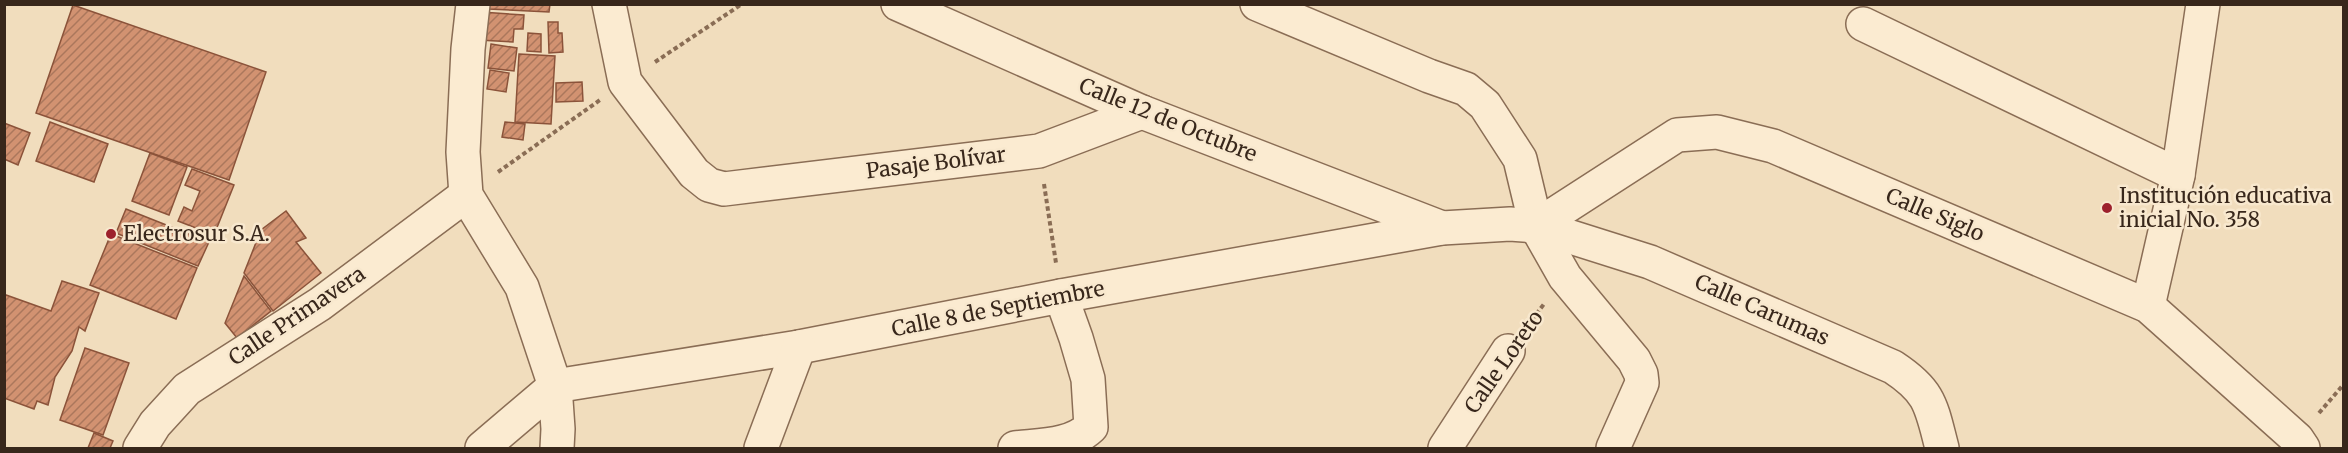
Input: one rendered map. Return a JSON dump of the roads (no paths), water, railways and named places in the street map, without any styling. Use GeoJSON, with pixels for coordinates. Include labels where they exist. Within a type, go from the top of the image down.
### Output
{"type":"FeatureCollection","features":[{"type":"Feature","properties":{"kind":"street"},"geometry":{"type":"LineString","coordinates":[[473,4],[468,49],[463,152],[466,195],[522,287],[555,386],[557,448]]}},
{"type":"Feature","properties":{"kind":"street","name":"Pasaje Bolívar"},"geometry":{"type":"LineString","coordinates":[[609,4],[625,82],[694,173],[709,185],[724,189],[1039,151],[1142,112]]}},
{"type":"Feature","properties":{"kind":"street","name":"Calle 12 de Octubre"},"geometry":{"type":"LineString","coordinates":[[898,4],[1142,112],[1442,228]]}},
{"type":"Feature","properties":{"kind":"street"},"geometry":{"type":"LineString","coordinates":[[1257,4],[1429,76],[1466,89],[1485,105],[1520,159],[1536,226],[1565,277],[1634,360],[1641,374],[1642,383],[1613,448]]}},
{"type":"Feature","properties":{"kind":"street"},"geometry":{"type":"LineString","coordinates":[[2148,306],[2178,175],[2204,4]]}},
{"type":"Feature","properties":{"kind":"street"},"geometry":{"type":"LineString","coordinates":[[1863,24],[2178,175]]}},
{"type":"Feature","properties":{"kind":"street","name":"Calle Siglo"},"geometry":{"type":"LineString","coordinates":[[1536,226],[1677,135],[1717,132],[1773,146],[2148,306],[2297,440],[2303,448]]}},
{"type":"Feature","properties":{"kind":"street","name":"Calle Primavera"},"geometry":{"type":"LineString","coordinates":[[140,448],[155,424],[187,389],[320,304],[466,195]]}},
{"type":"Feature","properties":{"kind":"street","name":"Calle 8 de Septiembre"},"geometry":{"type":"LineString","coordinates":[[555,386],[799,347],[1061,296],[1442,228],[1510,224],[1536,226]]}},
{"type":"Feature","properties":{"kind":"street","name":"Calle Carumas"},"geometry":{"type":"LineString","coordinates":[[1536,226],[1650,262],[1893,367],[1914,381],[1925,395],[1934,416],[1942,448]]}},
{"type":"Feature","properties":{"kind":"street"},"geometry":{"type":"LineString","coordinates":[[1016,448],[1068,442],[1082,436],[1091,427],[1088,380],[1061,296]]}},
{"type":"Feature","properties":{"kind":"street"},"geometry":{"type":"LineString","coordinates":[[761,448],[799,347]]}},
{"type":"Feature","properties":{"kind":"street","name":"Calle Loreto"},"geometry":{"type":"LineString","coordinates":[[1444,448],[1508,351]]}},
{"type":"Feature","properties":{"kind":"street"},"geometry":{"type":"LineString","coordinates":[[482,448],[555,386]]}},
{"type":"Feature","properties":{"kind":"place","name":"Institución educativa inicial No. 358"},"geometry":{"type":"Point","coordinates":[2107,208]}},
{"type":"Feature","properties":{"kind":"place","name":"Electrosur S.A."},"geometry":{"type":"Point","coordinates":[111,234]}}]}
